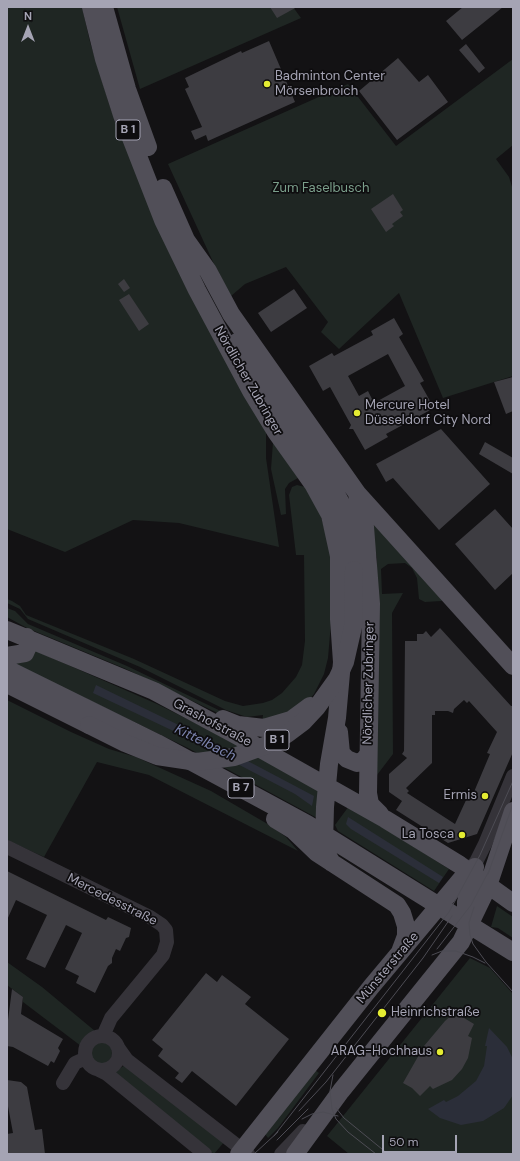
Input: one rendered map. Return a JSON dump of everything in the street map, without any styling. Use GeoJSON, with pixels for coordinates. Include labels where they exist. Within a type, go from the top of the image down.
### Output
{"type":"FeatureCollection","features":[{"type":"Feature","properties":{"kind":"main road","name":"Nördlicher Zubringer"},"geometry":{"type":"LineString","coordinates":[[91,7],[104,59],[122,115],[163,220],[197,290],[251,391],[276,432],[313,484],[330,515],[339,556],[339,619],[342,662],[337,718],[326,789],[324,829],[326,853],[332,863]]}},
{"type":"Feature","properties":{"kind":"main road","name":"Nördlicher Zubringer"},"geometry":{"type":"LineString","coordinates":[[104,7],[122,74],[142,134],[166,196],[186,240],[208,271],[231,314],[357,493],[513,666]]}},
{"type":"Feature","properties":{"kind":"main road","name":"B 1"},"geometry":{"type":"LineString","coordinates":[[7,684],[89,725],[157,756],[197,762],[234,757],[267,745],[287,734],[303,722],[317,707],[337,679],[345,662],[353,627],[354,570],[349,524],[342,505],[328,480],[233,335],[216,304],[186,240]]}},
{"type":"Feature","properties":{"kind":"main road","name":"Nördlicher Zubringer"},"geometry":{"type":"LineString","coordinates":[[357,493],[365,527],[370,604],[367,756],[368,799],[370,804],[385,819]]}},
{"type":"Feature","properties":{"kind":"main road","name":"B 1"},"geometry":{"type":"LineString","coordinates":[[154,691],[178,697],[238,725],[264,728],[281,724],[302,712],[312,704],[326,685],[339,619]]}},
{"type":"Feature","properties":{"kind":"main road","name":"Grashofstraße"},"geometry":{"type":"LineString","coordinates":[[7,630],[27,637],[154,691],[326,789],[385,819],[473,870],[488,886]]}},
{"type":"Feature","properties":{"kind":"main road"},"geometry":{"type":"LineString","coordinates":[[7,656],[25,653],[29,644],[27,637]]}},
{"type":"Feature","properties":{"kind":"main road","name":"B 7"},"geometry":{"type":"LineString","coordinates":[[7,669],[157,743],[324,829],[440,906],[513,952]]}},
{"type":"Feature","properties":{"kind":"main road"},"geometry":{"type":"LineString","coordinates":[[337,718],[341,753],[353,763],[361,762],[367,756]]}},
{"type":"Feature","properties":{"kind":"main road"},"geometry":{"type":"LineString","coordinates":[[157,743],[197,774],[293,830],[317,853],[383,894],[400,909],[405,922],[406,931],[399,953]]}},
{"type":"Feature","properties":{"kind":"main road"},"geometry":{"type":"LineString","coordinates":[[295,1154],[308,1138],[317,1123],[461,942],[488,886],[513,811]]}},
{"type":"Feature","properties":{"kind":"main road"},"geometry":{"type":"LineString","coordinates":[[469,924],[465,906],[473,870]]}},
{"type":"Feature","properties":{"kind":"main road","name":"Münsterstraße"},"geometry":{"type":"LineString","coordinates":[[243,1152],[399,953],[473,870]]}},
{"type":"Feature","properties":{"kind":"main road"},"geometry":{"type":"LineString","coordinates":[[488,886],[513,903]]}},
{"type":"Feature","properties":{"kind":"street","name":"Münsterstraße"},"geometry":{"type":"LineString","coordinates":[[473,870],[513,776]]}},
{"type":"Feature","properties":{"kind":"street","name":"Mercedesstraße"},"geometry":{"type":"LineString","coordinates":[[7,847],[150,917],[162,924],[166,930],[167,942],[163,955],[111,1018],[103,1036]]}},
{"type":"Feature","properties":{"kind":"street"},"geometry":{"type":"LineString","coordinates":[[205,1154],[107,1074],[90,1065],[86,1058],[86,1049],[90,1042],[103,1036],[110,1038],[127,1060],[243,1152]]}},
{"type":"Feature","properties":{"kind":"street"},"geometry":{"type":"LineString","coordinates":[[97,1069],[106,1069],[114,1064],[118,1056],[117,1046]]}},
{"type":"Feature","properties":{"kind":"street"},"geometry":{"type":"LineString","coordinates":[[63,1083],[75,1063],[86,1058]]}},
{"type":"Feature","properties":{"kind":"street"},"geometry":{"type":"LineString","coordinates":[[281,1154],[304,1130],[317,1123]]}},
{"type":"Feature","properties":{"kind":"green space"},"geometry":{"type":"Polygon","coordinates":[[[7,7],[82,7],[90,42],[111,110],[266,432],[266,458],[279,547],[179,523],[133,520],[65,552],[7,529],[7,7]]]}},
{"type":"Feature","properties":{"kind":"green space"},"geometry":{"type":"Polygon","coordinates":[[[117,7],[293,7],[301,18],[140,89],[117,7]]]}},
{"type":"Feature","properties":{"kind":"green space","name":"Zum Faselbusch"},"geometry":{"type":"Polygon","coordinates":[[[513,59],[513,145],[496,159],[509,177],[513,190],[513,376],[443,398],[399,293],[339,349],[321,332],[328,322],[286,267],[245,284],[231,296],[214,264],[168,164],[348,84],[396,146],[513,59]]]}},
{"type":"Feature","properties":{"kind":"green space"},"geometry":{"type":"Polygon","coordinates":[[[273,442],[298,478],[289,483],[285,489],[286,514],[281,515],[271,469],[273,442]]]}},
{"type":"Feature","properties":{"kind":"green space"},"geometry":{"type":"Polygon","coordinates":[[[297,485],[305,487],[320,513],[331,553],[331,623],[328,658],[324,674],[314,694],[304,706],[262,724],[263,715],[247,717],[226,710],[140,667],[28,619],[20,609],[7,603],[7,599],[20,606],[26,615],[134,659],[225,701],[243,706],[272,700],[282,693],[296,677],[302,665],[305,641],[304,555],[296,555],[289,495],[292,487],[297,485]]]}},
{"type":"Feature","properties":{"kind":"green space"},"geometry":{"type":"Polygon","coordinates":[[[368,513],[446,598],[441,601],[425,602],[419,599],[417,578],[412,568],[405,563],[388,564],[381,569],[382,594],[403,593],[392,613],[393,754],[377,775],[377,558],[368,513]]]}},
{"type":"Feature","properties":{"kind":"green space"},"geometry":{"type":"Polygon","coordinates":[[[7,608],[15,611],[28,624],[127,666],[229,715],[228,718],[126,669],[27,628],[7,617],[7,608]]]}},
{"type":"Feature","properties":{"kind":"green space"},"geometry":{"type":"Polygon","coordinates":[[[34,650],[157,704],[272,761],[321,790],[317,818],[188,748],[14,664],[34,650]]]}},
{"type":"Feature","properties":{"kind":"green space"},"geometry":{"type":"Polygon","coordinates":[[[7,700],[109,749],[136,757],[211,791],[271,826],[286,837],[298,851],[149,775],[97,762],[44,857],[7,840],[7,700]]]}},
{"type":"Feature","properties":{"kind":"green space"},"geometry":{"type":"Polygon","coordinates":[[[349,806],[449,869],[434,891],[338,831],[335,825],[349,806]]]}},
{"type":"Feature","properties":{"kind":"green space"},"geometry":{"type":"Polygon","coordinates":[[[497,906],[513,917],[513,938],[498,928],[491,927],[497,906]]]}},
{"type":"Feature","properties":{"kind":"green space"},"geometry":{"type":"Polygon","coordinates":[[[470,958],[490,968],[513,994],[513,1154],[349,1154],[327,1136],[470,958]]]}},
{"type":"Feature","properties":{"kind":"green space"},"geometry":{"type":"Polygon","coordinates":[[[7,962],[42,987],[95,1031],[81,1046],[23,1002],[23,997],[7,985],[7,962]]]}},
{"type":"Feature","properties":{"kind":"green space"},"geometry":{"type":"Polygon","coordinates":[[[101,1042],[105,1043],[111,1049],[111,1057],[105,1063],[101,1064],[97,1063],[91,1057],[90,1053],[91,1049],[97,1043],[101,1042]]]}},
{"type":"Feature","properties":{"kind":"green space"},"geometry":{"type":"Polygon","coordinates":[[[125,1065],[225,1141],[214,1154],[114,1077],[114,1072],[125,1065]]]}},
{"type":"Feature","properties":{"kind":"green space"},"geometry":{"type":"Polygon","coordinates":[[[315,1070],[319,1073],[278,1128],[268,1138],[265,1134],[315,1070]]]}},
{"type":"Feature","properties":{"kind":"water","name":"Kittelbach"},"geometry":{"type":"Polygon","coordinates":[[[96,685],[191,731],[314,796],[312,806],[295,794],[184,736],[93,693],[96,685]]]}},
{"type":"Feature","properties":{"kind":"water"},"geometry":{"type":"Polygon","coordinates":[[[348,817],[443,877],[439,883],[351,829],[346,824],[348,817]]]}},
{"type":"Feature","properties":{"kind":"water"},"geometry":{"type":"Polygon","coordinates":[[[489,1028],[507,1047],[513,1059],[513,1095],[504,1108],[483,1121],[461,1125],[440,1118],[428,1109],[444,1100],[446,1102],[458,1096],[476,1081],[484,1066],[487,1046],[485,1046],[489,1028]]]}},
{"type":"Feature","properties":{"kind":"building"},"geometry":{"type":"Polygon","coordinates":[[[270,7],[297,7],[277,18],[270,7]]]}},
{"type":"Feature","properties":{"kind":"building"},"geometry":{"type":"Polygon","coordinates":[[[463,7],[503,7],[462,40],[446,21],[463,7]]]}},
{"type":"Feature","properties":{"kind":"building"},"geometry":{"type":"Polygon","coordinates":[[[269,41],[295,102],[208,141],[206,135],[195,140],[191,131],[202,127],[185,89],[189,87],[185,78],[241,51],[242,53],[269,41]]]}},
{"type":"Feature","properties":{"kind":"building"},"geometry":{"type":"Polygon","coordinates":[[[466,44],[485,68],[479,73],[459,50],[466,44]]]}},
{"type":"Feature","properties":{"kind":"building"},"geometry":{"type":"Polygon","coordinates":[[[398,58],[419,82],[428,75],[448,102],[397,140],[359,91],[398,58]]]}},
{"type":"Feature","properties":{"kind":"building"},"geometry":{"type":"Polygon","coordinates":[[[393,194],[403,210],[400,212],[403,216],[392,224],[394,226],[386,232],[371,209],[393,194]]]}},
{"type":"Feature","properties":{"kind":"building"},"geometry":{"type":"Polygon","coordinates":[[[124,279],[130,288],[124,292],[118,284],[124,279]]]}},
{"type":"Feature","properties":{"kind":"building"},"geometry":{"type":"Polygon","coordinates":[[[294,289],[307,308],[271,332],[258,313],[294,289]]]}},
{"type":"Feature","properties":{"kind":"building"},"geometry":{"type":"Polygon","coordinates":[[[129,294],[149,324],[139,331],[119,300],[129,294]]]}},
{"type":"Feature","properties":{"kind":"building"},"geometry":{"type":"Polygon","coordinates":[[[394,318],[403,334],[399,337],[424,381],[420,383],[434,408],[386,434],[388,437],[365,450],[353,429],[349,429],[351,425],[330,387],[323,391],[309,366],[332,353],[334,356],[373,335],[371,331],[394,318]],[[388,354],[348,376],[359,396],[368,391],[374,403],[405,386],[388,354]]]}},
{"type":"Feature","properties":{"kind":"building"},"geometry":{"type":"Polygon","coordinates":[[[513,377],[513,411],[506,414],[494,382],[513,377]]]}},
{"type":"Feature","properties":{"kind":"building"},"geometry":{"type":"Polygon","coordinates":[[[441,429],[490,484],[439,530],[393,478],[386,482],[376,464],[441,429]]]}},
{"type":"Feature","properties":{"kind":"building"},"geometry":{"type":"Polygon","coordinates":[[[485,442],[513,458],[513,474],[479,454],[485,442]]]}},
{"type":"Feature","properties":{"kind":"building"},"geometry":{"type":"Polygon","coordinates":[[[495,509],[513,529],[513,573],[495,590],[455,544],[495,509]]]}},
{"type":"Feature","properties":{"kind":"building"},"geometry":{"type":"Polygon","coordinates":[[[440,628],[511,706],[513,706],[513,752],[477,834],[448,843],[396,810],[402,801],[389,792],[389,774],[407,758],[402,754],[404,751],[405,641],[417,641],[417,634],[423,634],[426,631],[431,637],[440,628]],[[464,700],[454,709],[453,713],[448,711],[435,711],[435,715],[432,715],[432,763],[406,788],[409,791],[407,793],[455,824],[467,798],[471,799],[490,754],[487,753],[497,732],[469,701],[467,703],[464,700]]]}},
{"type":"Feature","properties":{"kind":"building"},"geometry":{"type":"Polygon","coordinates":[[[7,871],[106,920],[108,917],[131,928],[129,937],[126,938],[120,951],[116,949],[112,958],[112,963],[108,966],[95,993],[76,983],[79,976],[65,969],[82,933],[66,925],[45,968],[26,959],[47,915],[16,900],[7,920],[7,871]]]}},
{"type":"Feature","properties":{"kind":"building"},"geometry":{"type":"Polygon","coordinates":[[[206,973],[217,982],[222,975],[251,997],[245,1004],[289,1039],[236,1106],[192,1071],[182,1083],[175,1078],[179,1073],[158,1056],[163,1049],[152,1040],[206,973]]]}},
{"type":"Feature","properties":{"kind":"building"},"geometry":{"type":"Polygon","coordinates":[[[12,989],[23,997],[21,1014],[63,1039],[58,1048],[60,1051],[54,1063],[51,1061],[48,1066],[13,1047],[7,1046],[7,1028],[12,989]]]}},
{"type":"Feature","properties":{"kind":"building","name":"ARAG-Hochhaus"},"geometry":{"type":"Polygon","coordinates":[[[456,1011],[474,1024],[468,1036],[472,1038],[468,1058],[462,1069],[452,1080],[433,1089],[430,1086],[420,1096],[412,1088],[403,1083],[424,1046],[445,1021],[456,1011]]]}},
{"type":"Feature","properties":{"kind":"building"},"geometry":{"type":"Polygon","coordinates":[[[7,1080],[21,1082],[27,1087],[35,1130],[42,1129],[45,1154],[7,1154],[7,1134],[13,1133],[7,1101],[7,1080]]]}},
{"type":"Feature","properties":{"kind":"tram line"},"geometry":{"type":"LineString","coordinates":[[274,1136],[449,912],[480,855],[513,781]]}},
{"type":"Feature","properties":{"kind":"tram line"},"geometry":{"type":"LineString","coordinates":[[488,874],[513,804]]}},
{"type":"Feature","properties":{"kind":"tram line"},"geometry":{"type":"LineString","coordinates":[[437,949],[471,905],[490,869]]}},
{"type":"Feature","properties":{"kind":"tram line"},"geometry":{"type":"LineString","coordinates":[[474,907],[469,923],[470,935],[473,944],[486,962],[513,992]]}},
{"type":"Feature","properties":{"kind":"tram line"},"geometry":{"type":"LineString","coordinates":[[299,1111],[326,1082],[423,958],[452,916]]}},
{"type":"Feature","properties":{"kind":"tram line"},"geometry":{"type":"LineString","coordinates":[[432,955],[442,951],[456,951],[485,963]]}},
{"type":"Feature","properties":{"kind":"tram line"},"geometry":{"type":"LineString","coordinates":[[333,1075],[330,1091],[332,1109],[336,1119],[348,1132],[376,1154]]}},
{"type":"Feature","properties":{"kind":"tram line"},"geometry":{"type":"LineString","coordinates":[[336,1108],[344,1118],[388,1154]]}},
{"type":"Feature","properties":{"kind":"tram line"},"geometry":{"type":"LineString","coordinates":[[277,1140],[308,1109]]}},
{"type":"Feature","properties":{"kind":"tram line"},"geometry":{"type":"LineString","coordinates":[[302,1119],[312,1114],[323,1112],[338,1116]]}},
{"type":"Feature","properties":{"kind":"tram line"},"geometry":{"type":"LineString","coordinates":[[254,1154],[278,1132]]}},
{"type":"Feature","properties":{"kind":"place","name":"Badminton Center Mörsenbroich"},"geometry":{"type":"Point","coordinates":[267,84]}},
{"type":"Feature","properties":{"kind":"place","name":"Mercure Hotel Düsseldorf City Nord"},"geometry":{"type":"Point","coordinates":[357,413]}},
{"type":"Feature","properties":{"kind":"place","name":"Ermis"},"geometry":{"type":"Point","coordinates":[485,796]}},
{"type":"Feature","properties":{"kind":"place","name":"La Tosca"},"geometry":{"type":"Point","coordinates":[462,835]}},
{"type":"Feature","properties":{"kind":"place","name":"Heinrichstraße"},"geometry":{"type":"Point","coordinates":[382,1013]}},
{"type":"Feature","properties":{"kind":"place","name":"ARAG-Hochhaus"},"geometry":{"type":"Point","coordinates":[440,1052]}}]}
